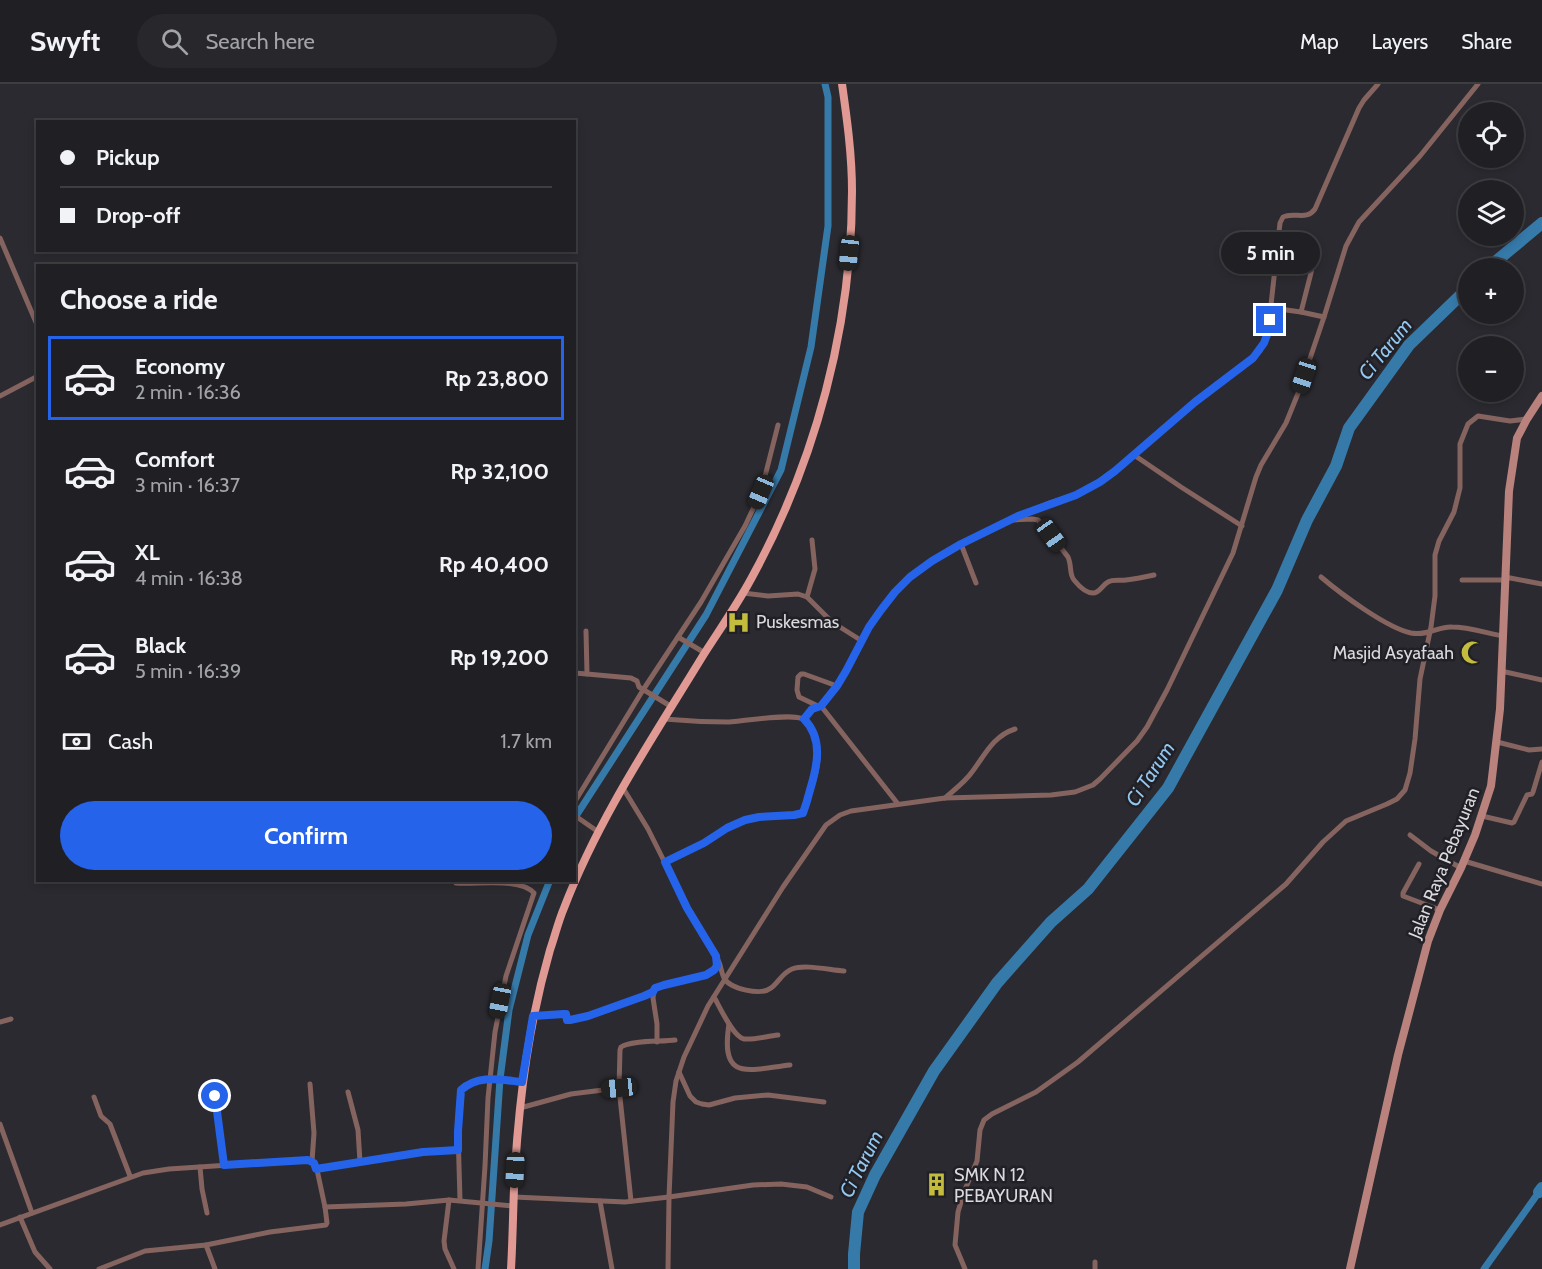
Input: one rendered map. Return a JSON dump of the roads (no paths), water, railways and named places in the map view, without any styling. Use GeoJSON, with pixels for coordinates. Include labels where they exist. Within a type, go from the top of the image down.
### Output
{"type":"FeatureCollection","features":[{"type":"Feature","properties":{"kind":"main road"},"geometry":{"type":"LineString","coordinates":[[576,879],[593,829],[623,788],[702,651],[743,593],[775,532],[799,474],[820,413],[835,354],[846,284],[852,219],[849,139],[842,84]]}},
{"type":"Feature","properties":{"kind":"main road","name":"Jalan Raya Pebayuran"},"geometry":{"type":"LineString","coordinates":[[1350,1269],[1398,1055],[1428,941],[1440,910],[1463,864],[1491,786],[1497,742],[1509,491],[1517,438],[1542,396]]}},
{"type":"Feature","properties":{"kind":"main road"},"geometry":{"type":"LineString","coordinates":[[510,1269],[511,1203],[522,1082],[533,1016],[560,918],[575,882]]}},
{"type":"Feature","properties":{"kind":"street"},"geometry":{"type":"LineString","coordinates":[[804,719],[837,686],[888,600],[902,584],[932,561],[961,544],[1042,506],[1088,489],[1115,471],[1195,402],[1253,358],[1264,343],[1268,332],[1280,223],[1283,217],[1305,216],[1315,209],[1359,108],[1378,84]]}},
{"type":"Feature","properties":{"kind":"street"},"geometry":{"type":"LineString","coordinates":[[668,1269],[673,1102],[679,1072],[684,1057],[724,979],[783,887],[826,825],[840,814],[945,798],[1051,795],[1075,792],[1085,789],[1100,779],[1122,757],[1147,728],[1230,560],[1261,465],[1286,423],[1299,391],[1346,246],[1359,222],[1420,156],[1478,84]]}},
{"type":"Feature","properties":{"kind":"street"},"geometry":{"type":"LineString","coordinates":[[0,238],[36,322]]}},
{"type":"Feature","properties":{"kind":"street"},"geometry":{"type":"LineString","coordinates":[[1301,312],[1314,252]]}},
{"type":"Feature","properties":{"kind":"street"},"geometry":{"type":"LineString","coordinates":[[1272,308],[1324,317]]}},
{"type":"Feature","properties":{"kind":"street"},"geometry":{"type":"LineString","coordinates":[[0,396],[36,377]]}},
{"type":"Feature","properties":{"kind":"street"},"geometry":{"type":"LineString","coordinates":[[965,1269],[955,1245],[958,1212],[977,1161],[980,1131],[984,1120],[1036,1092],[1078,1062],[1286,884],[1323,842],[1346,821],[1397,799],[1405,790],[1410,773],[1420,679],[1434,606],[1435,555],[1456,504],[1460,488],[1460,444],[1468,424],[1478,416],[1510,421],[1527,419]]}},
{"type":"Feature","properties":{"kind":"street"},"geometry":{"type":"LineString","coordinates":[[576,800],[680,639],[736,542],[761,492],[778,425]]}},
{"type":"Feature","properties":{"kind":"street"},"geometry":{"type":"LineString","coordinates":[[1134,455],[1180,488],[1242,526]]}},
{"type":"Feature","properties":{"kind":"street"},"geometry":{"type":"LineString","coordinates":[[1041,523],[1042,506]]}},
{"type":"Feature","properties":{"kind":"street"},"geometry":{"type":"LineString","coordinates":[[1011,520],[1032,519],[1041,523],[1068,557],[1071,563],[1072,578],[1092,593],[1096,593],[1110,581],[1154,575]]}},
{"type":"Feature","properties":{"kind":"street"},"geometry":{"type":"LineString","coordinates":[[807,597],[815,569],[812,540]]}},
{"type":"Feature","properties":{"kind":"street"},"geometry":{"type":"LineString","coordinates":[[961,544],[976,583]]}},
{"type":"Feature","properties":{"kind":"street"},"geometry":{"type":"LineString","coordinates":[[1321,577],[1352,601],[1410,633],[1450,626],[1503,636]]}},
{"type":"Feature","properties":{"kind":"street"},"geometry":{"type":"LineString","coordinates":[[1462,580],[1505,579],[1542,585]]}},
{"type":"Feature","properties":{"kind":"street"},"geometry":{"type":"LineString","coordinates":[[743,593],[768,596],[798,594],[807,597],[832,622],[862,641]]}},
{"type":"Feature","properties":{"kind":"street"},"geometry":{"type":"LineString","coordinates":[[586,631],[587,674]]}},
{"type":"Feature","properties":{"kind":"street"},"geometry":{"type":"LineString","coordinates":[[680,639],[702,651]]}},
{"type":"Feature","properties":{"kind":"street"},"geometry":{"type":"LineString","coordinates":[[1501,671],[1542,680]]}},
{"type":"Feature","properties":{"kind":"street"},"geometry":{"type":"LineString","coordinates":[[576,673],[631,678],[637,681],[639,687],[669,705]]}},
{"type":"Feature","properties":{"kind":"street"},"geometry":{"type":"LineString","coordinates":[[837,686],[804,674],[798,677],[797,690],[799,697],[819,706],[898,804]]}},
{"type":"Feature","properties":{"kind":"street"},"geometry":{"type":"LineString","coordinates":[[664,719],[697,722],[732,722],[791,717],[804,719],[812,731],[818,756],[803,813],[745,820],[665,862]]}},
{"type":"Feature","properties":{"kind":"street"},"geometry":{"type":"LineString","coordinates":[[945,798],[972,773],[999,737],[1015,729]]}},
{"type":"Feature","properties":{"kind":"street"},"geometry":{"type":"LineString","coordinates":[[1497,742],[1529,750],[1542,749]]}},
{"type":"Feature","properties":{"kind":"street"},"geometry":{"type":"LineString","coordinates":[[1482,816],[1514,822],[1527,795],[1533,792],[1542,762]]}},
{"type":"Feature","properties":{"kind":"street"},"geometry":{"type":"LineString","coordinates":[[623,788],[648,829],[687,908],[717,957],[724,979],[730,984],[758,992],[770,988],[785,973],[794,969],[844,971]]}},
{"type":"Feature","properties":{"kind":"street"},"geometry":{"type":"LineString","coordinates":[[576,816],[593,829]]}},
{"type":"Feature","properties":{"kind":"street"},"geometry":{"type":"LineString","coordinates":[[1410,835],[1431,851],[1463,864],[1542,884]]}},
{"type":"Feature","properties":{"kind":"street"},"geometry":{"type":"LineString","coordinates":[[1419,864],[1402,893],[1403,896],[1440,910]]}},
{"type":"Feature","properties":{"kind":"street"},"geometry":{"type":"LineString","coordinates":[[456,884],[484,882]]}},
{"type":"Feature","properties":{"kind":"street"},"geometry":{"type":"LineString","coordinates":[[478,1269],[485,1204],[489,1079],[495,1032],[506,976],[534,895],[532,890],[524,887],[499,882]]}},
{"type":"Feature","properties":{"kind":"street"},"geometry":{"type":"LineString","coordinates":[[533,1016],[566,1014],[567,1020],[570,1020],[588,1016],[653,992],[655,988],[706,975],[717,966],[717,957]]}},
{"type":"Feature","properties":{"kind":"street"},"geometry":{"type":"LineString","coordinates":[[653,992],[657,1042]]}},
{"type":"Feature","properties":{"kind":"street"},"geometry":{"type":"LineString","coordinates":[[714,997],[734,1032],[740,1037],[744,1039],[778,1035]]}},
{"type":"Feature","properties":{"kind":"street"},"geometry":{"type":"LineString","coordinates":[[0,1022],[11,1018]]}},
{"type":"Feature","properties":{"kind":"street"},"geometry":{"type":"LineString","coordinates":[[729,1024],[728,1052],[734,1066],[739,1069],[753,1070],[790,1065]]}},
{"type":"Feature","properties":{"kind":"street"},"geometry":{"type":"LineString","coordinates":[[631,1202],[619,1088],[620,1050],[621,1047],[630,1043],[675,1040]]}},
{"type":"Feature","properties":{"kind":"street"},"geometry":{"type":"LineString","coordinates":[[679,1072],[690,1096],[702,1104],[709,1105],[735,1098],[768,1095],[824,1102]]}},
{"type":"Feature","properties":{"kind":"street"},"geometry":{"type":"LineString","coordinates":[[460,1200],[458,1131],[461,1090],[469,1084],[489,1079],[522,1082]]}},
{"type":"Feature","properties":{"kind":"street"},"geometry":{"type":"LineString","coordinates":[[99,1269],[145,1251],[206,1245],[270,1232],[326,1225],[325,1207],[316,1165],[312,1161],[314,1133],[310,1084]]}},
{"type":"Feature","properties":{"kind":"street"},"geometry":{"type":"LineString","coordinates":[[520,1108],[571,1094],[619,1088]]}},
{"type":"Feature","properties":{"kind":"street"},"geometry":{"type":"LineString","coordinates":[[348,1092],[358,1130],[360,1162]]}},
{"type":"Feature","properties":{"kind":"street"},"geometry":{"type":"LineString","coordinates":[[215,1096],[224,1165]]}},
{"type":"Feature","properties":{"kind":"street"},"geometry":{"type":"LineString","coordinates":[[94,1097],[101,1116],[110,1124],[130,1176]]}},
{"type":"Feature","properties":{"kind":"street"},"geometry":{"type":"LineString","coordinates":[[0,1124],[32,1213]]}},
{"type":"Feature","properties":{"kind":"street"},"geometry":{"type":"LineString","coordinates":[[316,1169],[423,1152],[458,1150]]}},
{"type":"Feature","properties":{"kind":"street"},"geometry":{"type":"LineString","coordinates":[[0,1225],[143,1173],[224,1165],[312,1161]]}},
{"type":"Feature","properties":{"kind":"street"},"geometry":{"type":"LineString","coordinates":[[200,1167],[207,1213]]}},
{"type":"Feature","properties":{"kind":"street"},"geometry":{"type":"LineString","coordinates":[[325,1207],[449,1200],[485,1204],[631,1202],[753,1185],[781,1184],[807,1187],[831,1197]]}},
{"type":"Feature","properties":{"kind":"street"},"geometry":{"type":"LineString","coordinates":[[449,1200],[444,1241],[454,1269]]}},
{"type":"Feature","properties":{"kind":"street"},"geometry":{"type":"LineString","coordinates":[[600,1201],[612,1269]]}},
{"type":"Feature","properties":{"kind":"street"},"geometry":{"type":"LineString","coordinates":[[20,1217],[35,1252],[50,1269]]}},
{"type":"Feature","properties":{"kind":"street"},"geometry":{"type":"LineString","coordinates":[[206,1245],[215,1269]]}},
{"type":"Feature","properties":{"kind":"street"},"geometry":{"type":"LineString","coordinates":[[1095,1262],[1095,1269]]}},
{"type":"Feature","properties":{"kind":"waterway"},"geometry":{"type":"LineString","coordinates":[[576,816],[706,615],[781,470],[811,347],[828,226],[828,97],[825,84]]}},
{"type":"Feature","properties":{"kind":"waterway","name":"Ci Tarum"},"geometry":{"type":"LineString","coordinates":[[1500,258],[1542,223]]}},
{"type":"Feature","properties":{"kind":"waterway","name":"Ci Tarum"},"geometry":{"type":"LineString","coordinates":[[854,1269],[858,1212],[875,1175],[934,1071],[997,983],[1051,922],[1088,889],[1168,788],[1277,590],[1307,520],[1336,466],[1349,428],[1409,345],[1458,298]]}},
{"type":"Feature","properties":{"kind":"waterway"},"geometry":{"type":"LineString","coordinates":[[485,1269],[500,1079],[509,1010],[528,935],[549,882]]}},
{"type":"Feature","properties":{"kind":"waterway"},"geometry":{"type":"LineString","coordinates":[[1539,1192],[1542,1188]]}},
{"type":"Feature","properties":{"kind":"waterway"},"geometry":{"type":"LineString","coordinates":[[1484,1269],[1539,1192]]}},
{"type":"Feature","properties":{"kind":"place","name":"Puskesmas"},"geometry":{"type":"Point","coordinates":[738,622]}},
{"type":"Feature","properties":{"kind":"place","name":"Masjid Asyafaah"},"geometry":{"type":"Point","coordinates":[1472,653]}},
{"type":"Feature","properties":{"kind":"place","name":"SMK N 12 PEBAYURAN"},"geometry":{"type":"Point","coordinates":[936,1185]}}]}
